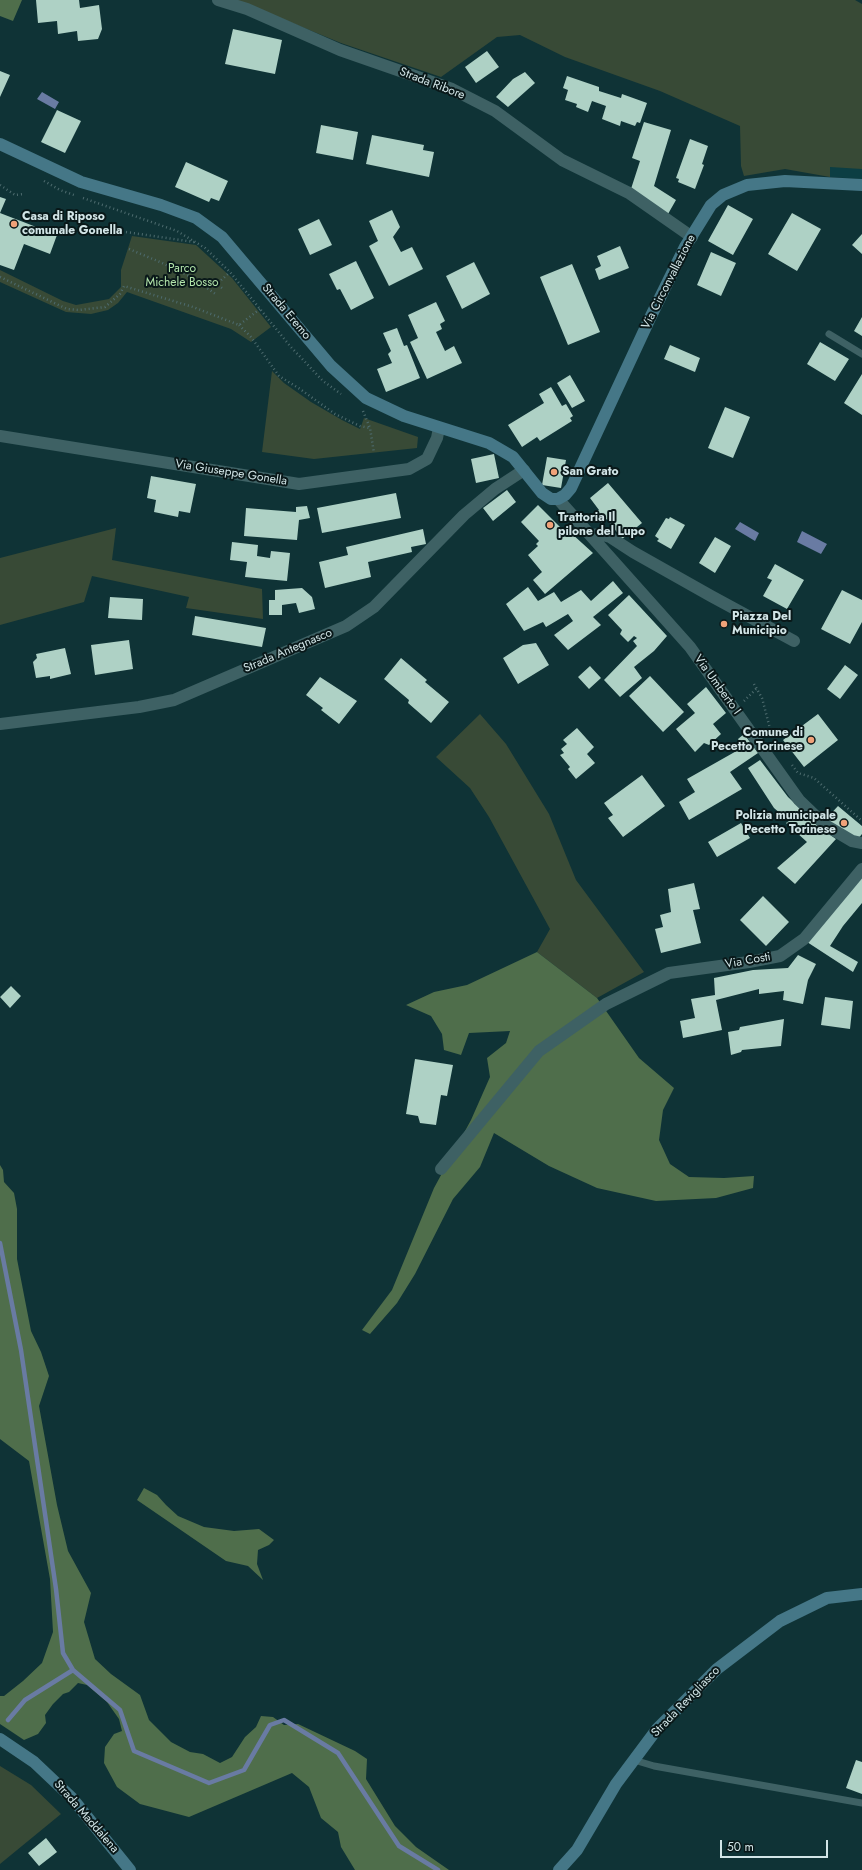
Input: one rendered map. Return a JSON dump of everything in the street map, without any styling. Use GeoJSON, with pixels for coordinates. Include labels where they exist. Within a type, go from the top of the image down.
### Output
{"type":"FeatureCollection","features":[{"type":"Feature","properties":{"kind":"main road","name":"Strada Eremo"},"geometry":{"type":"LineString","coordinates":[[0,144],[81,182],[162,205],[196,218],[222,237],[331,366],[366,398],[404,416],[489,443],[513,457],[542,494],[551,499],[558,499]]}},
{"type":"Feature","properties":{"kind":"main road","name":"Via Circonvallazione"},"geometry":{"type":"LineString","coordinates":[[558,499],[566,495],[571,488],[651,316],[692,237],[711,205],[723,195],[747,185],[785,181],[862,185]]}},
{"type":"Feature","properties":{"kind":"main road","name":"Strada Revigliasco"},"geometry":{"type":"LineString","coordinates":[[559,1870],[576,1850],[616,1784],[657,1729],[717,1669],[780,1621],[827,1598],[862,1594]]}},
{"type":"Feature","properties":{"kind":"main road","name":"Strada Maddalena"},"geometry":{"type":"LineString","coordinates":[[0,1739],[34,1762],[72,1798],[130,1870]]}},
{"type":"Feature","properties":{"kind":"street","name":"Strada Ribore"},"geometry":{"type":"LineString","coordinates":[[218,0],[247,9],[340,50],[452,89],[495,111],[562,160],[628,194],[692,237]]}},
{"type":"Feature","properties":{"kind":"street","name":"Via Giuseppe Gonella"},"geometry":{"type":"LineString","coordinates":[[0,436],[299,484],[409,469],[427,459],[437,438],[439,428]]}},
{"type":"Feature","properties":{"kind":"street","name":"Strada Antegnasco"},"geometry":{"type":"LineString","coordinates":[[0,724],[131,708],[174,700],[346,626],[374,607],[464,515],[495,489],[524,470]]}},
{"type":"Feature","properties":{"kind":"street","name":"Via Umberto I"},"geometry":{"type":"LineString","coordinates":[[558,499],[592,535],[690,647],[799,800],[825,825],[852,841],[862,843]]}},
{"type":"Feature","properties":{"kind":"street"},"geometry":{"type":"LineString","coordinates":[[592,535],[600,534],[610,537],[633,552],[794,641]]}},
{"type":"Feature","properties":{"kind":"street","name":"Via Costi"},"geometry":{"type":"LineString","coordinates":[[441,1169],[539,1051],[606,1004],[669,972],[749,962],[780,956],[804,939],[862,869]]}},
{"type":"Feature","properties":{"kind":"lane"},"geometry":{"type":"LineString","coordinates":[[830,334],[862,354]]}},
{"type":"Feature","properties":{"kind":"lane"},"geometry":{"type":"LineString","coordinates":[[634,1760],[654,1766],[862,1803]]}},
{"type":"Feature","properties":{"kind":"path"},"geometry":{"type":"LineString","coordinates":[[40,178],[60,190],[177,231],[197,243],[230,272],[290,346],[323,381],[345,398]]}},
{"type":"Feature","properties":{"kind":"path"},"geometry":{"type":"LineString","coordinates":[[0,185],[16,195],[24,194]]}},
{"type":"Feature","properties":{"kind":"path"},"geometry":{"type":"LineString","coordinates":[[126,232],[197,243]]}},
{"type":"Feature","properties":{"kind":"path"},"geometry":{"type":"LineString","coordinates":[[129,249],[191,277],[216,295]]}},
{"type":"Feature","properties":{"kind":"path"},"geometry":{"type":"LineString","coordinates":[[222,288],[217,284],[230,272]]}},
{"type":"Feature","properties":{"kind":"path"},"geometry":{"type":"LineString","coordinates":[[0,277],[67,309],[79,310],[105,307],[120,294],[124,286],[193,307],[239,325],[251,337],[279,376],[335,414],[360,426],[370,428]]}},
{"type":"Feature","properties":{"kind":"path"},"geometry":{"type":"LineString","coordinates":[[239,325],[260,309]]}},
{"type":"Feature","properties":{"kind":"path"},"geometry":{"type":"LineString","coordinates":[[368,410],[362,407],[370,428],[374,453]]}},
{"type":"Feature","properties":{"kind":"path"},"geometry":{"type":"LineString","coordinates":[[754,684],[762,698],[774,743]]}},
{"type":"Feature","properties":{"kind":"path"},"geometry":{"type":"LineString","coordinates":[[744,700],[756,689]]}},
{"type":"Feature","properties":{"kind":"path"},"geometry":{"type":"LineString","coordinates":[[789,761],[798,773],[814,778],[862,821]]}},
{"type":"Feature","properties":{"kind":"shaded area"},"geometry":{"type":"Polygon","coordinates":[[[42,92],[59,102],[55,109],[37,99],[42,92]]]}},
{"type":"Feature","properties":{"kind":"shaded area"},"geometry":{"type":"Polygon","coordinates":[[[862,114],[862,179],[830,177],[830,119],[862,114]]]}},
{"type":"Feature","properties":{"kind":"shaded area"},"geometry":{"type":"Polygon","coordinates":[[[740,522],[759,533],[755,541],[735,529],[740,522]]]}},
{"type":"Feature","properties":{"kind":"shaded area"},"geometry":{"type":"Polygon","coordinates":[[[802,531],[827,544],[821,554],[797,542],[802,531]]]}},
{"type":"Feature","properties":{"kind":"green space"},"geometry":{"type":"Polygon","coordinates":[[[0,0],[22,0],[13,21],[0,16],[0,0]]]}},
{"type":"Feature","properties":{"kind":"green space"},"geometry":{"type":"Polygon","coordinates":[[[236,0],[855,0],[862,4],[862,169],[830,167],[830,177],[785,169],[744,176],[741,166],[740,126],[660,91],[565,57],[520,35],[497,37],[441,77],[341,43],[236,0]]]}},
{"type":"Feature","properties":{"kind":"green space","name":"Parco Michele Bosso"},"geometry":{"type":"Polygon","coordinates":[[[132,236],[196,245],[232,278],[271,327],[251,342],[231,329],[127,292],[118,303],[108,310],[91,314],[66,312],[0,282],[0,270],[63,301],[76,305],[109,299],[121,287],[121,270],[132,236]]]}},
{"type":"Feature","properties":{"kind":"green space"},"geometry":{"type":"Polygon","coordinates":[[[272,371],[284,383],[311,402],[342,420],[360,429],[364,418],[418,437],[417,448],[314,459],[262,452],[272,371]]]}},
{"type":"Feature","properties":{"kind":"green space"},"geometry":{"type":"Polygon","coordinates":[[[116,528],[112,560],[262,589],[263,619],[186,608],[189,597],[92,576],[84,602],[0,625],[0,558],[116,528]]]}},
{"type":"Feature","properties":{"kind":"green space"},"geometry":{"type":"Polygon","coordinates":[[[480,714],[506,744],[549,814],[576,880],[644,972],[597,998],[537,952],[550,929],[489,817],[470,788],[436,757],[480,714]]]}},
{"type":"Feature","properties":{"kind":"green space"},"geometry":{"type":"Polygon","coordinates":[[[537,952],[597,998],[639,1058],[674,1088],[663,1110],[659,1140],[670,1164],[689,1177],[724,1178],[754,1176],[753,1188],[716,1198],[656,1201],[597,1188],[549,1166],[494,1133],[480,1167],[453,1199],[415,1274],[397,1303],[370,1334],[362,1330],[392,1290],[434,1188],[471,1120],[490,1077],[487,1058],[506,1043],[510,1031],[469,1033],[461,1055],[444,1050],[442,1034],[431,1016],[406,1005],[434,992],[467,985],[537,952]]]}},
{"type":"Feature","properties":{"kind":"green space"},"geometry":{"type":"Polygon","coordinates":[[[0,1165],[3,1170],[4,1182],[14,1193],[17,1209],[17,1259],[31,1331],[41,1352],[49,1376],[39,1406],[57,1505],[68,1551],[91,1593],[84,1622],[95,1659],[111,1674],[140,1695],[149,1720],[171,1742],[190,1752],[203,1754],[220,1763],[232,1757],[245,1737],[256,1727],[261,1716],[273,1717],[284,1725],[298,1724],[355,1751],[367,1759],[366,1779],[395,1826],[416,1847],[449,1870],[355,1870],[341,1847],[338,1832],[321,1818],[309,1787],[292,1773],[189,1817],[140,1804],[117,1787],[104,1763],[105,1747],[114,1734],[122,1731],[119,1719],[107,1702],[87,1685],[78,1683],[69,1692],[63,1694],[53,1704],[45,1715],[46,1723],[38,1734],[24,1740],[0,1724],[0,1696],[4,1696],[42,1663],[53,1632],[50,1579],[29,1461],[0,1439],[0,1165]]]}},
{"type":"Feature","properties":{"kind":"green space"},"geometry":{"type":"Polygon","coordinates":[[[144,1488],[157,1495],[178,1516],[204,1527],[234,1531],[259,1529],[274,1540],[269,1545],[258,1550],[257,1564],[263,1580],[248,1566],[226,1561],[137,1500],[144,1488]]]}},
{"type":"Feature","properties":{"kind":"green space"},"geometry":{"type":"Polygon","coordinates":[[[0,1766],[31,1785],[61,1814],[0,1864],[0,1766]]]}},
{"type":"Feature","properties":{"kind":"building"},"geometry":{"type":"Polygon","coordinates":[[[36,0],[79,0],[80,8],[99,5],[102,29],[98,39],[78,41],[77,31],[58,34],[57,21],[38,23],[36,0]]]}},
{"type":"Feature","properties":{"kind":"building"},"geometry":{"type":"Polygon","coordinates":[[[233,29],[282,40],[275,74],[225,64],[233,29]]]}},
{"type":"Feature","properties":{"kind":"building"},"geometry":{"type":"Polygon","coordinates":[[[487,51],[499,67],[476,83],[465,67],[487,51]]]}},
{"type":"Feature","properties":{"kind":"building"},"geometry":{"type":"Polygon","coordinates":[[[0,71],[10,75],[0,97],[0,71]]]}},
{"type":"Feature","properties":{"kind":"building"},"geometry":{"type":"Polygon","coordinates":[[[525,72],[535,83],[508,107],[496,97],[513,79],[525,72]]]}},
{"type":"Feature","properties":{"kind":"building"},"geometry":{"type":"Polygon","coordinates":[[[567,76],[599,87],[599,91],[621,98],[622,94],[647,103],[640,123],[637,122],[635,126],[621,121],[620,126],[602,119],[606,106],[592,101],[588,112],[576,107],[577,104],[565,100],[568,90],[563,88],[567,76]]]}},
{"type":"Feature","properties":{"kind":"building"},"geometry":{"type":"Polygon","coordinates":[[[57,110],[81,121],[65,153],[41,142],[57,110]]]}},
{"type":"Feature","properties":{"kind":"building"},"geometry":{"type":"Polygon","coordinates":[[[644,122],[671,130],[654,186],[676,200],[668,214],[630,192],[640,161],[632,158],[644,122]]]}},
{"type":"Feature","properties":{"kind":"building"},"geometry":{"type":"Polygon","coordinates":[[[321,125],[358,132],[353,160],[316,153],[321,125]]]}},
{"type":"Feature","properties":{"kind":"building"},"geometry":{"type":"Polygon","coordinates":[[[372,135],[424,145],[423,150],[434,152],[429,177],[366,164],[372,135]]]}},
{"type":"Feature","properties":{"kind":"building"},"geometry":{"type":"Polygon","coordinates":[[[690,139],[708,146],[702,164],[704,165],[695,189],[678,182],[679,179],[676,178],[690,139]]]}},
{"type":"Feature","properties":{"kind":"building"},"geometry":{"type":"Polygon","coordinates":[[[186,162],[228,181],[219,201],[211,198],[209,202],[175,187],[186,162]]]}},
{"type":"Feature","properties":{"kind":"building"},"geometry":{"type":"Polygon","coordinates":[[[0,197],[6,199],[0,213],[0,197]]]}},
{"type":"Feature","properties":{"kind":"building"},"geometry":{"type":"Polygon","coordinates":[[[728,205],[753,219],[733,255],[708,241],[728,205]]]}},
{"type":"Feature","properties":{"kind":"building"},"geometry":{"type":"Polygon","coordinates":[[[392,210],[400,227],[393,237],[401,252],[412,247],[423,269],[389,286],[369,246],[378,241],[369,221],[392,210]]]}},
{"type":"Feature","properties":{"kind":"building","name":"Casa di Riposo comunale Gonella"},"geometry":{"type":"Polygon","coordinates":[[[0,213],[57,235],[50,254],[24,244],[14,270],[0,265],[0,213]]]}},
{"type":"Feature","properties":{"kind":"building"},"geometry":{"type":"Polygon","coordinates":[[[792,213],[821,229],[797,271],[768,254],[792,213]]]}},
{"type":"Feature","properties":{"kind":"building"},"geometry":{"type":"Polygon","coordinates":[[[319,219],[332,245],[310,255],[298,229],[319,219]]]}},
{"type":"Feature","properties":{"kind":"building"},"geometry":{"type":"Polygon","coordinates":[[[862,234],[862,254],[852,245],[862,234]]]}},
{"type":"Feature","properties":{"kind":"building"},"geometry":{"type":"Polygon","coordinates":[[[620,246],[629,268],[599,280],[595,269],[601,266],[597,256],[620,246]]]}},
{"type":"Feature","properties":{"kind":"building"},"geometry":{"type":"Polygon","coordinates":[[[711,252],[736,263],[721,296],[697,285],[711,252]]]}},
{"type":"Feature","properties":{"kind":"building"},"geometry":{"type":"Polygon","coordinates":[[[356,261],[374,298],[351,310],[340,289],[337,290],[329,274],[356,261]]]}},
{"type":"Feature","properties":{"kind":"building"},"geometry":{"type":"Polygon","coordinates":[[[474,262],[490,294],[462,309],[446,276],[474,262]]]}},
{"type":"Feature","properties":{"kind":"building"},"geometry":{"type":"Polygon","coordinates":[[[572,264],[600,332],[568,345],[540,277],[572,264]]]}},
{"type":"Feature","properties":{"kind":"building"},"geometry":{"type":"Polygon","coordinates":[[[436,302],[445,321],[440,324],[442,329],[436,332],[445,351],[454,346],[462,363],[427,379],[410,342],[418,338],[408,315],[436,302]]]}},
{"type":"Feature","properties":{"kind":"building"},"geometry":{"type":"Polygon","coordinates":[[[862,317],[862,336],[854,331],[862,317]]]}},
{"type":"Feature","properties":{"kind":"building"},"geometry":{"type":"Polygon","coordinates":[[[397,328],[404,346],[407,345],[420,378],[386,392],[377,369],[392,363],[388,354],[391,351],[383,333],[397,328]]]}},
{"type":"Feature","properties":{"kind":"building"},"geometry":{"type":"Polygon","coordinates":[[[820,342],[849,359],[835,381],[807,364],[820,342]]]}},
{"type":"Feature","properties":{"kind":"building"},"geometry":{"type":"Polygon","coordinates":[[[670,345],[700,358],[695,372],[664,359],[670,345]]]}},
{"type":"Feature","properties":{"kind":"building"},"geometry":{"type":"Polygon","coordinates":[[[862,374],[862,415],[844,403],[862,374]]]}},
{"type":"Feature","properties":{"kind":"building"},"geometry":{"type":"Polygon","coordinates":[[[570,375],[585,401],[572,408],[557,383],[570,375]]]}},
{"type":"Feature","properties":{"kind":"building"},"geometry":{"type":"Polygon","coordinates":[[[551,387],[562,406],[566,404],[573,416],[570,418],[572,421],[540,441],[537,437],[522,447],[508,425],[544,403],[539,394],[551,387]]]}},
{"type":"Feature","properties":{"kind":"building"},"geometry":{"type":"Polygon","coordinates":[[[725,407],[750,417],[733,458],[708,448],[725,407]]]}},
{"type":"Feature","properties":{"kind":"building"},"geometry":{"type":"Polygon","coordinates":[[[494,454],[499,478],[476,483],[471,459],[494,454]]]}},
{"type":"Feature","properties":{"kind":"building","name":"San Grato"},"geometry":{"type":"Polygon","coordinates":[[[547,457],[566,460],[561,488],[542,485],[547,457]]]}},
{"type":"Feature","properties":{"kind":"building"},"geometry":{"type":"Polygon","coordinates":[[[151,476],[196,484],[190,513],[179,511],[178,517],[154,512],[156,500],[147,498],[151,476]]]}},
{"type":"Feature","properties":{"kind":"building"},"geometry":{"type":"Polygon","coordinates":[[[608,483],[642,523],[622,539],[607,519],[602,523],[594,514],[599,510],[590,498],[608,483]]]}},
{"type":"Feature","properties":{"kind":"building"},"geometry":{"type":"Polygon","coordinates":[[[507,490],[516,502],[493,521],[483,508],[507,490]]]}},
{"type":"Feature","properties":{"kind":"building"},"geometry":{"type":"Polygon","coordinates":[[[396,493],[401,518],[322,533],[317,508],[396,493]]]}},
{"type":"Feature","properties":{"kind":"building"},"geometry":{"type":"Polygon","coordinates":[[[538,505],[568,535],[571,533],[593,553],[545,594],[533,580],[542,572],[528,555],[538,546],[536,544],[539,541],[521,522],[538,505]]]}},
{"type":"Feature","properties":{"kind":"building"},"geometry":{"type":"Polygon","coordinates":[[[307,506],[310,518],[299,520],[297,540],[244,536],[246,508],[296,512],[296,507],[307,506]]]}},
{"type":"Feature","properties":{"kind":"building"},"geometry":{"type":"Polygon","coordinates":[[[670,517],[685,525],[671,549],[657,541],[659,539],[655,536],[666,518],[669,519],[670,517]]]}},
{"type":"Feature","properties":{"kind":"building"},"geometry":{"type":"Polygon","coordinates":[[[423,529],[426,544],[411,547],[412,552],[368,562],[371,577],[325,588],[319,562],[348,555],[346,547],[423,529]]]}},
{"type":"Feature","properties":{"kind":"building"},"geometry":{"type":"Polygon","coordinates":[[[715,537],[731,546],[715,573],[699,563],[715,537]]]}},
{"type":"Feature","properties":{"kind":"building"},"geometry":{"type":"Polygon","coordinates":[[[232,542],[258,545],[257,556],[270,558],[271,551],[290,553],[287,581],[245,577],[247,562],[230,560],[232,542]]]}},
{"type":"Feature","properties":{"kind":"building"},"geometry":{"type":"Polygon","coordinates":[[[775,564],[804,580],[787,609],[763,596],[772,580],[767,578],[775,564]]]}},
{"type":"Feature","properties":{"kind":"building"},"geometry":{"type":"Polygon","coordinates":[[[613,581],[623,593],[593,617],[601,625],[568,650],[554,635],[573,621],[568,614],[546,627],[543,622],[524,631],[506,604],[528,587],[538,601],[554,592],[561,602],[581,590],[591,601],[613,581]]]}},
{"type":"Feature","properties":{"kind":"building"},"geometry":{"type":"Polygon","coordinates":[[[302,588],[312,597],[315,609],[299,613],[296,603],[282,605],[282,615],[269,615],[269,600],[275,600],[275,590],[302,588]]]}},
{"type":"Feature","properties":{"kind":"building"},"geometry":{"type":"Polygon","coordinates":[[[842,590],[862,600],[862,622],[850,644],[821,629],[842,590]]]}},
{"type":"Feature","properties":{"kind":"building"},"geometry":{"type":"Polygon","coordinates":[[[629,595],[667,636],[654,651],[634,667],[642,678],[620,697],[604,680],[637,646],[633,641],[637,638],[634,636],[628,642],[620,634],[622,630],[608,615],[629,595]]]}},
{"type":"Feature","properties":{"kind":"building"},"geometry":{"type":"Polygon","coordinates":[[[110,597],[143,599],[142,620],[108,618],[110,597]]]}},
{"type":"Feature","properties":{"kind":"building"},"geometry":{"type":"Polygon","coordinates":[[[195,616],[266,628],[262,647],[192,635],[195,616]]]}},
{"type":"Feature","properties":{"kind":"building"},"geometry":{"type":"Polygon","coordinates":[[[129,640],[133,669],[95,675],[91,645],[129,640]]]}},
{"type":"Feature","properties":{"kind":"building"},"geometry":{"type":"Polygon","coordinates":[[[536,643],[549,665],[518,684],[503,658],[523,645],[536,643]]]}},
{"type":"Feature","properties":{"kind":"building"},"geometry":{"type":"Polygon","coordinates":[[[65,648],[71,674],[50,679],[50,676],[36,678],[33,662],[37,658],[36,654],[65,648]]]}},
{"type":"Feature","properties":{"kind":"building"},"geometry":{"type":"Polygon","coordinates":[[[401,658],[427,680],[425,682],[449,702],[431,723],[408,703],[409,700],[384,679],[401,658]]]}},
{"type":"Feature","properties":{"kind":"building"},"geometry":{"type":"Polygon","coordinates":[[[845,665],[858,675],[840,699],[827,689],[845,665]]]}},
{"type":"Feature","properties":{"kind":"building"},"geometry":{"type":"Polygon","coordinates":[[[590,666],[601,678],[589,689],[578,677],[590,666]]]}},
{"type":"Feature","properties":{"kind":"building"},"geometry":{"type":"Polygon","coordinates":[[[650,676],[684,712],[663,732],[629,696],[650,676]]]}},
{"type":"Feature","properties":{"kind":"building"},"geometry":{"type":"Polygon","coordinates":[[[320,677],[357,701],[339,724],[321,710],[323,708],[306,695],[320,677]]]}},
{"type":"Feature","properties":{"kind":"building"},"geometry":{"type":"Polygon","coordinates":[[[706,687],[726,713],[713,724],[721,734],[709,745],[704,743],[695,752],[676,729],[695,713],[687,704],[706,687]]]}},
{"type":"Feature","properties":{"kind":"building","name":"Comune di Pecetto Torinese"},"geometry":{"type":"Polygon","coordinates":[[[818,714],[838,740],[804,767],[783,740],[818,714]]]}},
{"type":"Feature","properties":{"kind":"building"},"geometry":{"type":"Polygon","coordinates":[[[577,728],[594,747],[587,754],[595,763],[576,779],[568,769],[570,767],[560,755],[564,753],[561,749],[567,744],[563,740],[577,728]]]}},
{"type":"Feature","properties":{"kind":"building"},"geometry":{"type":"Polygon","coordinates":[[[744,734],[758,753],[730,772],[742,789],[689,820],[679,802],[695,792],[687,779],[740,749],[742,746],[738,739],[744,734]]]}},
{"type":"Feature","properties":{"kind":"building"},"geometry":{"type":"Polygon","coordinates":[[[760,760],[788,797],[823,830],[836,839],[795,884],[777,868],[807,842],[786,823],[789,821],[774,808],[748,768],[760,760]]]}},
{"type":"Feature","properties":{"kind":"building"},"geometry":{"type":"Polygon","coordinates":[[[642,775],[665,806],[623,837],[608,818],[613,815],[604,803],[642,775]]]}},
{"type":"Feature","properties":{"kind":"building","name":"Polizia municipale Pecetto Torinese"},"geometry":{"type":"Polygon","coordinates":[[[838,806],[862,826],[862,834],[857,840],[825,820],[838,806]]]}},
{"type":"Feature","properties":{"kind":"building"},"geometry":{"type":"Polygon","coordinates":[[[741,823],[750,838],[717,857],[708,842],[741,823]]]}},
{"type":"Feature","properties":{"kind":"building"},"geometry":{"type":"Polygon","coordinates":[[[862,875],[862,903],[843,926],[830,946],[858,962],[853,972],[807,942],[862,875]]]}},
{"type":"Feature","properties":{"kind":"building"},"geometry":{"type":"Polygon","coordinates":[[[694,883],[700,909],[693,910],[701,943],[661,953],[655,929],[663,927],[660,915],[671,912],[668,889],[694,883]]]}},
{"type":"Feature","properties":{"kind":"building"},"geometry":{"type":"Polygon","coordinates":[[[763,896],[789,922],[766,946],[740,920],[763,896]]]}},
{"type":"Feature","properties":{"kind":"building"},"geometry":{"type":"Polygon","coordinates":[[[798,955],[816,964],[808,980],[803,1004],[783,1000],[784,991],[759,994],[759,989],[716,1000],[722,1030],[683,1038],[680,1021],[695,1018],[691,999],[715,995],[714,978],[753,970],[788,968],[798,955]]]}},
{"type":"Feature","properties":{"kind":"building"},"geometry":{"type":"Polygon","coordinates":[[[11,986],[21,996],[10,1008],[0,997],[11,986]]]}},
{"type":"Feature","properties":{"kind":"building"},"geometry":{"type":"Polygon","coordinates":[[[825,997],[853,1001],[850,1029],[821,1025],[825,997]]]}},
{"type":"Feature","properties":{"kind":"building"},"geometry":{"type":"Polygon","coordinates":[[[784,1019],[781,1046],[742,1050],[741,1052],[731,1055],[728,1032],[739,1030],[740,1027],[784,1019]]]}},
{"type":"Feature","properties":{"kind":"building"},"geometry":{"type":"Polygon","coordinates":[[[415,1059],[453,1065],[447,1096],[441,1095],[436,1125],[420,1123],[418,1116],[406,1114],[415,1059]]]}},
{"type":"Feature","properties":{"kind":"building"},"geometry":{"type":"Polygon","coordinates":[[[856,1760],[862,1762],[862,1794],[846,1788],[856,1760]]]}},
{"type":"Feature","properties":{"kind":"building"},"geometry":{"type":"Polygon","coordinates":[[[46,1838],[57,1852],[39,1866],[28,1853],[46,1838]]]}},
{"type":"Feature","properties":{"kind":"waterway"},"geometry":{"type":"LineString","coordinates":[[0,1243],[21,1350],[56,1589],[63,1653],[73,1670],[120,1710],[134,1751],[209,1783],[244,1770],[270,1725],[284,1720],[338,1753],[399,1846],[438,1870]]}},
{"type":"Feature","properties":{"kind":"waterway"},"geometry":{"type":"LineString","coordinates":[[8,1720],[25,1700],[73,1670]]}},
{"type":"Feature","properties":{"kind":"place","name":"Casa di Riposo comunale Gonella"},"geometry":{"type":"Point","coordinates":[14,224]}},
{"type":"Feature","properties":{"kind":"place","name":"San Grato"},"geometry":{"type":"Point","coordinates":[554,472]}},
{"type":"Feature","properties":{"kind":"place","name":"Trattoria Il pilone del Lupo"},"geometry":{"type":"Point","coordinates":[550,525]}},
{"type":"Feature","properties":{"kind":"place","name":"Piazza Del Municipio"},"geometry":{"type":"Point","coordinates":[724,624]}},
{"type":"Feature","properties":{"kind":"place","name":"Comune di Pecetto Torinese"},"geometry":{"type":"Point","coordinates":[811,740]}},
{"type":"Feature","properties":{"kind":"place","name":"Polizia municipale Pecetto Torinese"},"geometry":{"type":"Point","coordinates":[844,823]}}]}
